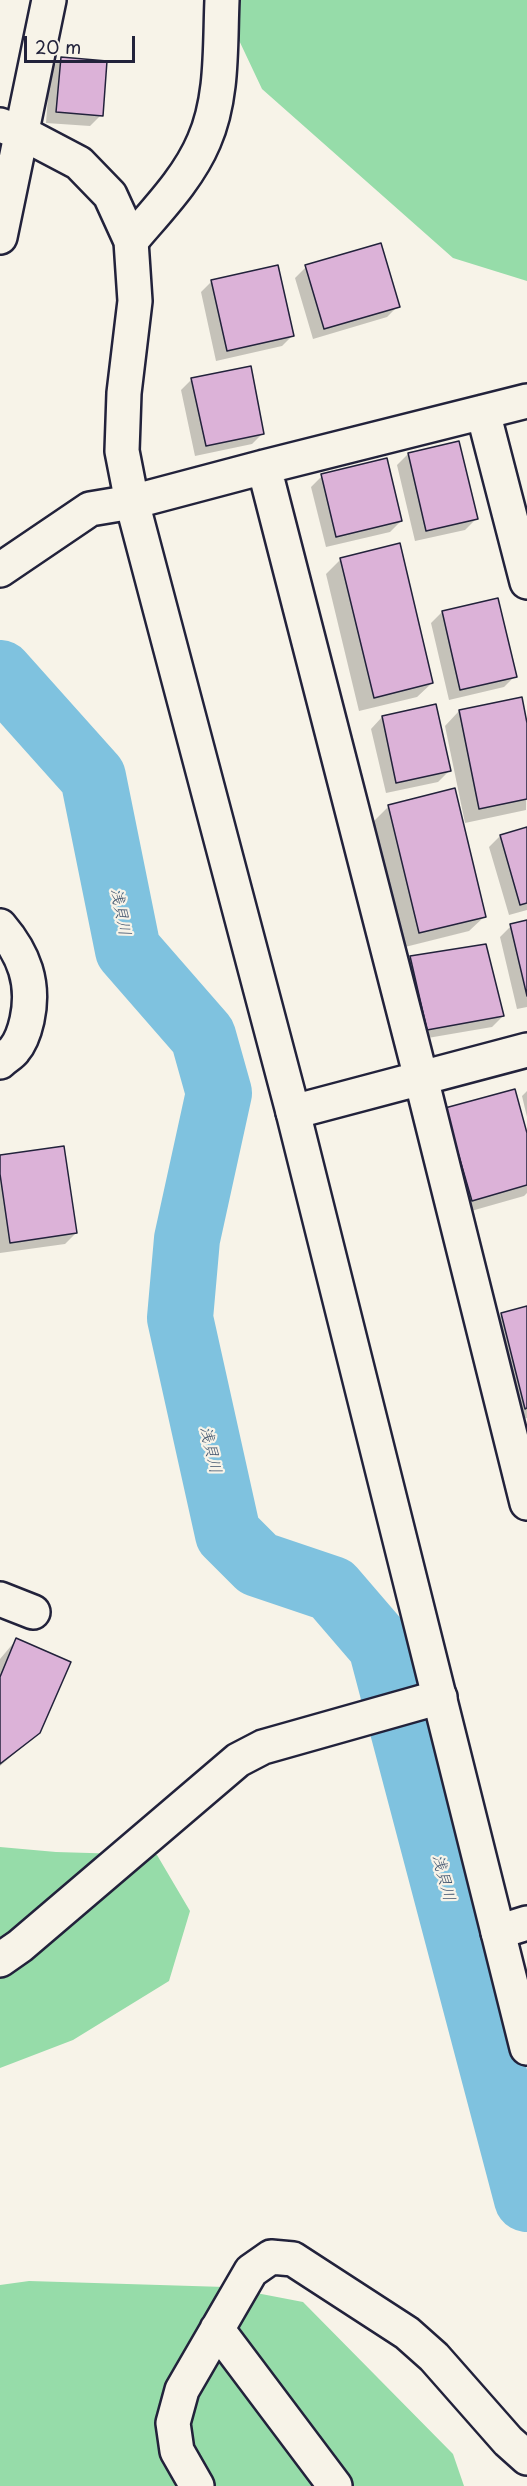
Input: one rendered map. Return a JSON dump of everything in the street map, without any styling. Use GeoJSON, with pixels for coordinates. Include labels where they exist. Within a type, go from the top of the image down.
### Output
{"type":"FeatureCollection","features":[{"type":"Feature","properties":{"kind":"street"},"geometry":{"type":"LineString","coordinates":[[0,237],[11,129],[49,0]]}},
{"type":"Feature","properties":{"kind":"street"},"geometry":{"type":"LineString","coordinates":[[131,241],[182,180],[204,141],[217,97],[222,0]]}},
{"type":"Feature","properties":{"kind":"street"},"geometry":{"type":"LineString","coordinates":[[11,129],[79,163],[110,195],[131,241],[135,301],[124,393],[122,451],[132,502],[293,1113],[426,1702],[513,1928],[527,2048]]}},
{"type":"Feature","properties":{"kind":"street"},"geometry":{"type":"LineString","coordinates":[[0,570],[90,509],[132,502],[527,401]]}},
{"type":"Feature","properties":{"kind":"street"},"geometry":{"type":"LineString","coordinates":[[483,412],[527,582]]}},
{"type":"Feature","properties":{"kind":"street"},"geometry":{"type":"LineString","coordinates":[[264,467],[421,1078],[527,1503]]}},
{"type":"Feature","properties":{"kind":"street"},"geometry":{"type":"LineString","coordinates":[[0,926],[13,941],[28,975],[32,999],[25,1027],[15,1050],[0,1062]]}},
{"type":"Feature","properties":{"kind":"street"},"geometry":{"type":"LineString","coordinates":[[293,1113],[527,1050]]}},
{"type":"Feature","properties":{"kind":"street"},"geometry":{"type":"LineString","coordinates":[[0,1599],[33,1612]]}},
{"type":"Feature","properties":{"kind":"street"},"geometry":{"type":"LineString","coordinates":[[0,1960],[20,1946],[238,1760],[263,1748],[426,1702]]}},
{"type":"Feature","properties":{"kind":"street"},"geometry":{"type":"LineString","coordinates":[[197,2486],[177,2451],[173,2423],[182,2390],[251,2271],[271,2258],[293,2259],[407,2333],[434,2357],[508,2441],[527,2458]]}},
{"type":"Feature","properties":{"kind":"street"},"geometry":{"type":"LineString","coordinates":[[217,2329],[335,2486]]}},
{"type":"Feature","properties":{"kind":"green space"},"geometry":{"type":"Polygon","coordinates":[[[220,0],[527,0],[527,281],[453,258],[262,89],[220,0]]]}},
{"type":"Feature","properties":{"kind":"green space"},"geometry":{"type":"Polygon","coordinates":[[[0,1847],[56,1852],[157,1855],[190,1911],[169,1981],[73,2040],[0,2068],[0,1847]]]}},
{"type":"Feature","properties":{"kind":"green space"},"geometry":{"type":"Polygon","coordinates":[[[29,2281],[225,2287],[303,2302],[453,2454],[464,2486],[0,2486],[0,2285],[29,2281]]]}},
{"type":"Feature","properties":{"kind":"building"},"geometry":{"type":"Polygon","coordinates":[[[61,57],[107,61],[103,116],[56,112],[61,57]]]}},
{"type":"Feature","properties":{"kind":"building"},"geometry":{"type":"Polygon","coordinates":[[[381,243],[400,307],[324,329],[305,265],[381,243]]]}},
{"type":"Feature","properties":{"kind":"building"},"geometry":{"type":"Polygon","coordinates":[[[278,265],[294,336],[227,351],[211,280],[278,265]]]}},
{"type":"Feature","properties":{"kind":"building"},"geometry":{"type":"Polygon","coordinates":[[[251,366],[264,434],[206,446],[191,378],[251,366]]]}},
{"type":"Feature","properties":{"kind":"building"},"geometry":{"type":"Polygon","coordinates":[[[459,441],[478,519],[426,531],[408,453],[459,441]]]}},
{"type":"Feature","properties":{"kind":"building"},"geometry":{"type":"Polygon","coordinates":[[[387,458],[402,521],[336,537],[321,474],[387,458]]]}},
{"type":"Feature","properties":{"kind":"building"},"geometry":{"type":"Polygon","coordinates":[[[400,543],[433,683],[374,698],[340,558],[400,543]]]}},
{"type":"Feature","properties":{"kind":"building"},"geometry":{"type":"Polygon","coordinates":[[[498,598],[517,677],[460,690],[442,611],[498,598]]]}},
{"type":"Feature","properties":{"kind":"building"},"geometry":{"type":"Polygon","coordinates":[[[522,697],[527,723],[527,799],[479,809],[459,710],[522,697]]]}},
{"type":"Feature","properties":{"kind":"building"},"geometry":{"type":"Polygon","coordinates":[[[436,704],[451,771],[396,783],[382,716],[436,704]]]}},
{"type":"Feature","properties":{"kind":"building"},"geometry":{"type":"Polygon","coordinates":[[[455,788],[486,917],[419,933],[388,805],[455,788]]]}},
{"type":"Feature","properties":{"kind":"building"},"geometry":{"type":"Polygon","coordinates":[[[527,827],[527,903],[520,905],[500,835],[527,827]]]}},
{"type":"Feature","properties":{"kind":"building"},"geometry":{"type":"Polygon","coordinates":[[[527,920],[527,996],[510,924],[527,920]]]}},
{"type":"Feature","properties":{"kind":"building"},"geometry":{"type":"Polygon","coordinates":[[[486,944],[504,1016],[427,1030],[410,956],[486,944]]]}},
{"type":"Feature","properties":{"kind":"building"},"geometry":{"type":"Polygon","coordinates":[[[515,1089],[527,1133],[527,1185],[472,1201],[445,1108],[515,1089]]]}},
{"type":"Feature","properties":{"kind":"building"},"geometry":{"type":"Polygon","coordinates":[[[64,1146],[77,1233],[10,1243],[0,1174],[0,1155],[64,1146]]]}},
{"type":"Feature","properties":{"kind":"building"},"geometry":{"type":"Polygon","coordinates":[[[527,1306],[527,1408],[525,1409],[501,1313],[527,1306]]]}},
{"type":"Feature","properties":{"kind":"building"},"geometry":{"type":"Polygon","coordinates":[[[16,1638],[71,1662],[40,1733],[0,1764],[0,1677],[16,1638]]]}},
{"type":"Feature","properties":{"kind":"waterway","name":"浅貝川"},"geometry":{"type":"LineString","coordinates":[[0,673],[93,777],[128,950],[203,1036],[219,1093],[187,1239],[180,1318],[228,1534],[258,1564],[332,1589],[381,1646],[527,2199]]}}]}
